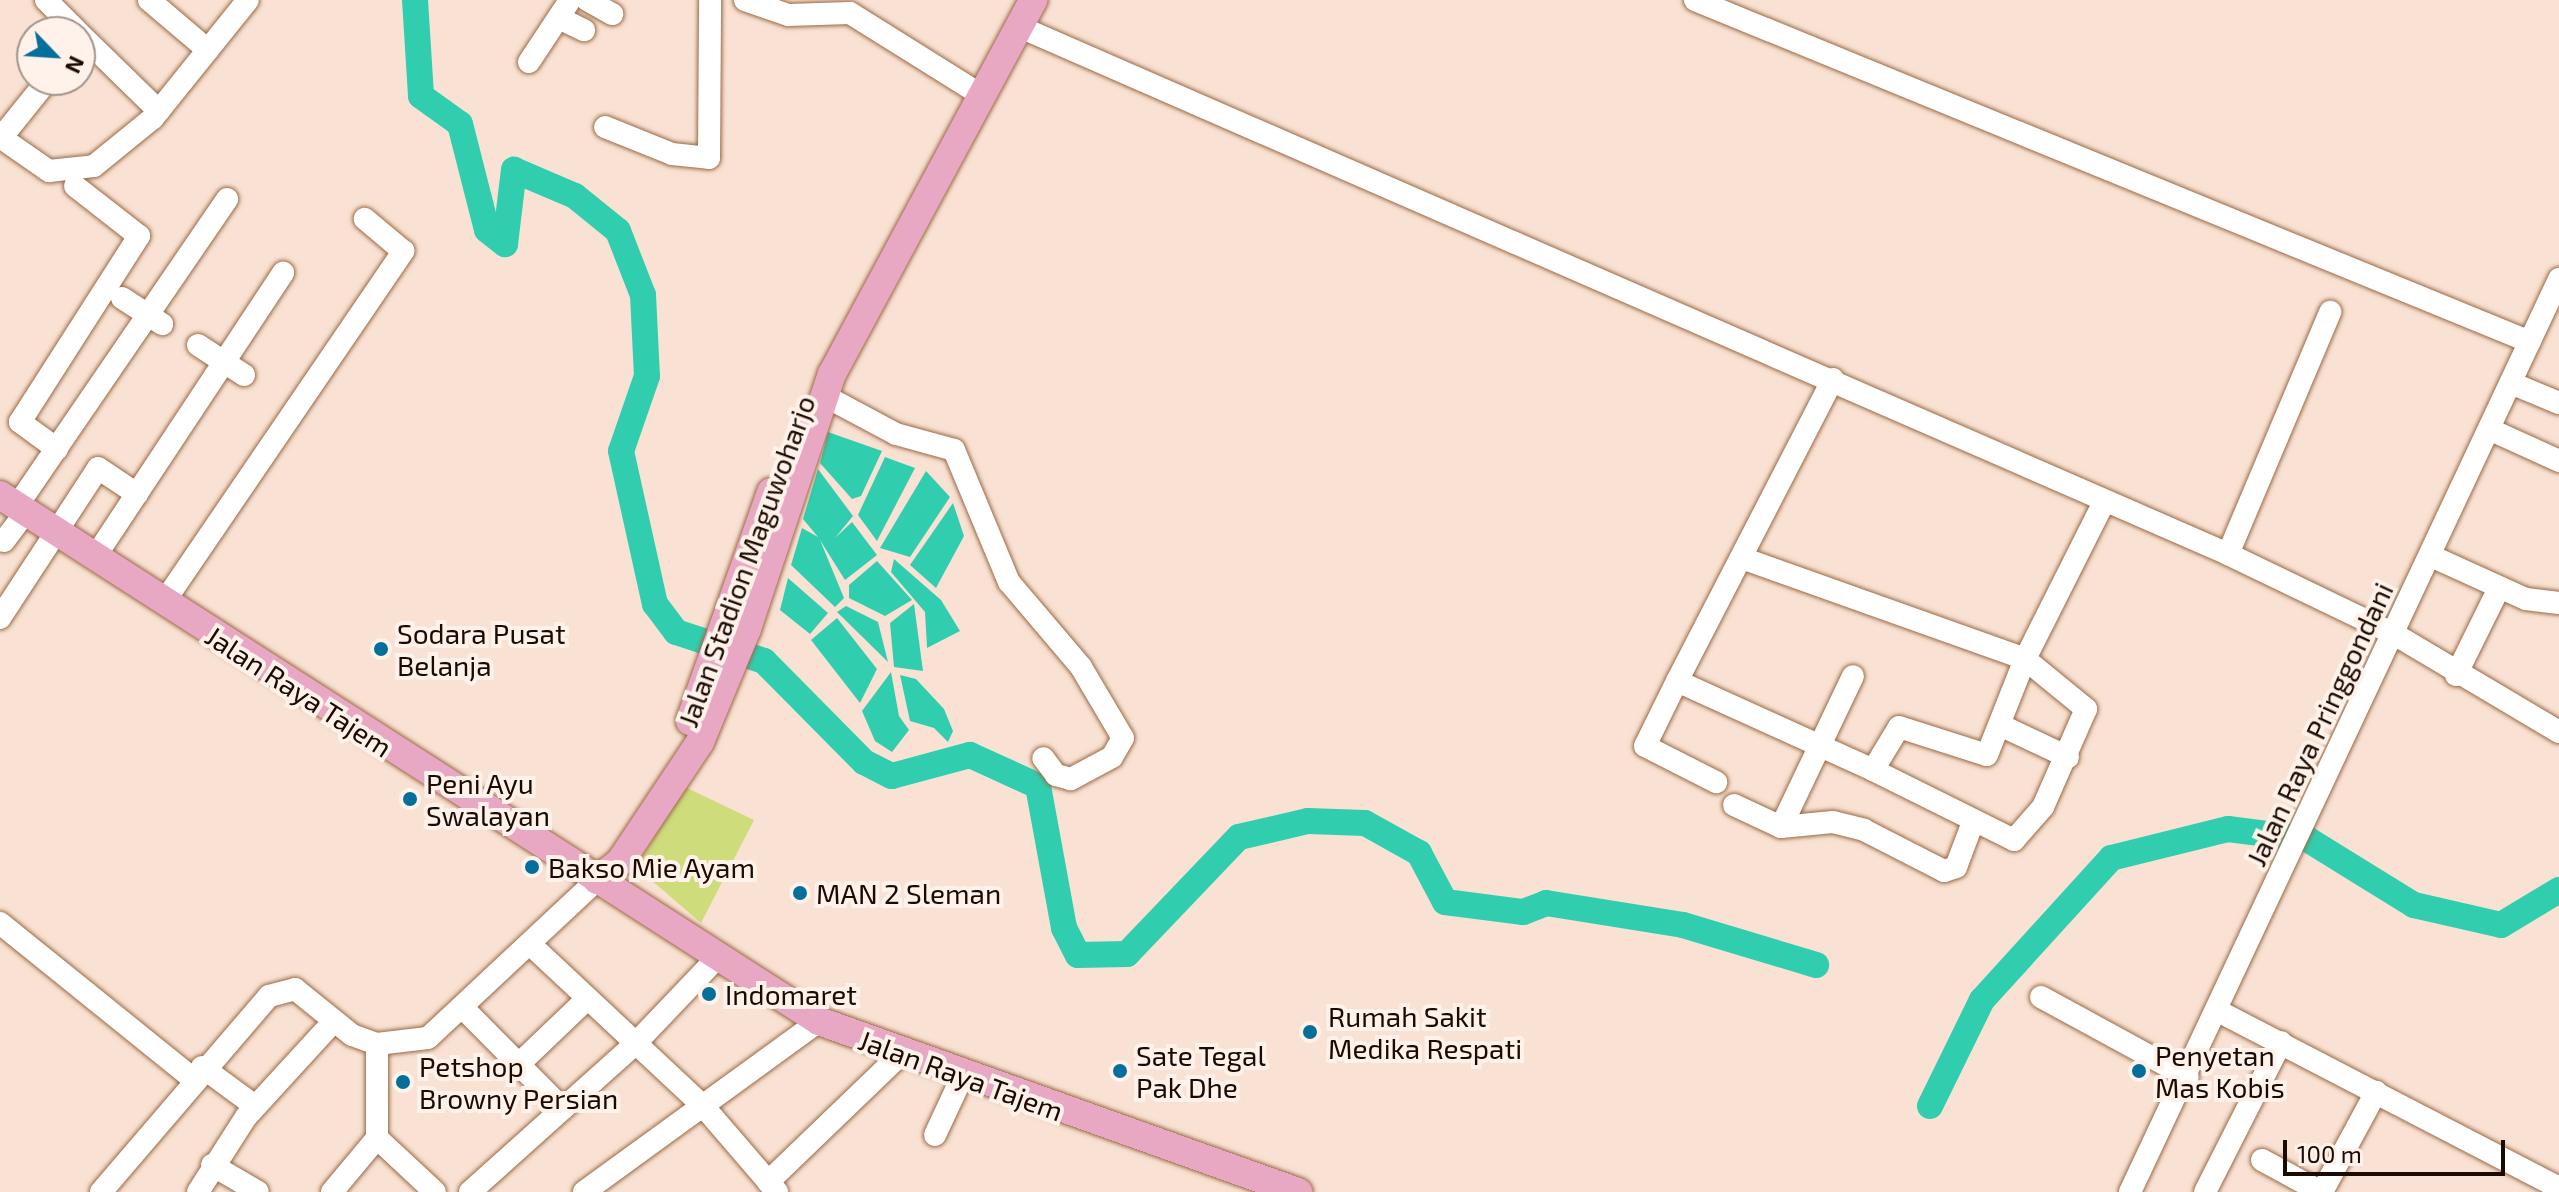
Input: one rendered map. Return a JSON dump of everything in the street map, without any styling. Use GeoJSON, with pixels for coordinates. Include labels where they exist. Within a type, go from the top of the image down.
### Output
{"type":"FeatureCollection","features":[{"type":"Feature","properties":{"kind":"main road","name":"Jalan Stadion Maguwoharjo"},"geometry":{"type":"LineString","coordinates":[[737,626],[829,342],[1016,13],[1033,0]]}},
{"type":"Feature","properties":{"kind":"main road","name":"Jalan Stadion Maguwoharjo"},"geometry":{"type":"LineString","coordinates":[[597,880],[620,862],[681,756],[718,675],[823,395],[973,90]]}},
{"type":"Feature","properties":{"kind":"main road","name":"Jalan Raya Tajem"},"geometry":{"type":"LineString","coordinates":[[9,501],[819,1021],[962,1077],[1298,1192]]}},
{"type":"Feature","properties":{"kind":"street"},"geometry":{"type":"LineString","coordinates":[[46,0],[62,16]]}},
{"type":"Feature","properties":{"kind":"street"},"geometry":{"type":"LineString","coordinates":[[149,0],[208,50]]}},
{"type":"Feature","properties":{"kind":"street"},"geometry":{"type":"LineString","coordinates":[[35,96],[1,138],[49,171],[81,169],[108,158],[159,111],[248,0]]}},
{"type":"Feature","properties":{"kind":"street"},"geometry":{"type":"LineString","coordinates":[[605,127],[672,154],[709,158],[710,0]]}},
{"type":"Feature","properties":{"kind":"street"},"geometry":{"type":"LineString","coordinates":[[745,0],[788,15],[853,7],[973,90]]}},
{"type":"Feature","properties":{"kind":"street"},"geometry":{"type":"LineString","coordinates":[[1695,0],[2530,342]]}},
{"type":"Feature","properties":{"kind":"street"},"geometry":{"type":"LineString","coordinates":[[529,62],[564,9],[584,30]]}},
{"type":"Feature","properties":{"kind":"street"},"geometry":{"type":"LineString","coordinates":[[1016,13],[2104,502],[2228,554],[2394,634],[2456,675],[2559,732]]}},
{"type":"Feature","properties":{"kind":"street"},"geometry":{"type":"LineString","coordinates":[[96,50],[159,111]]}},
{"type":"Feature","properties":{"kind":"street"},"geometry":{"type":"LineString","coordinates":[[57,449],[20,422],[139,236],[75,186]]}},
{"type":"Feature","properties":{"kind":"street"},"geometry":{"type":"LineString","coordinates":[[4,541],[9,501],[57,449],[153,318],[227,199]]}},
{"type":"Feature","properties":{"kind":"street"},"geometry":{"type":"LineString","coordinates":[[164,602],[403,251],[365,219]]}},
{"type":"Feature","properties":{"kind":"street"},"geometry":{"type":"LineString","coordinates":[[95,557],[283,273]]}},
{"type":"Feature","properties":{"kind":"street","name":"Jalan Raya Pringgondani"},"geometry":{"type":"LineString","coordinates":[[2130,1192],[2188,1077],[2559,279]]}},
{"type":"Feature","properties":{"kind":"street"},"geometry":{"type":"LineString","coordinates":[[122,298],[153,318]]}},
{"type":"Feature","properties":{"kind":"street"},"geometry":{"type":"LineString","coordinates":[[2228,554],[2330,312]]}},
{"type":"Feature","properties":{"kind":"street"},"geometry":{"type":"LineString","coordinates":[[198,345],[244,375]]}},
{"type":"Feature","properties":{"kind":"street"},"geometry":{"type":"LineString","coordinates":[[1716,782],[1645,746],[1833,379]]}},
{"type":"Feature","properties":{"kind":"street"},"geometry":{"type":"LineString","coordinates":[[2511,383],[2559,403]]}},
{"type":"Feature","properties":{"kind":"street"},"geometry":{"type":"LineString","coordinates":[[823,395],[896,434],[954,450],[1009,582],[1081,667],[1123,738],[1112,757],[1071,779],[1056,775],[1043,758]]}},
{"type":"Feature","properties":{"kind":"street"},"geometry":{"type":"LineString","coordinates":[[2491,430],[2559,461]]}},
{"type":"Feature","properties":{"kind":"street"},"geometry":{"type":"LineString","coordinates":[[0,618],[98,468],[137,494]]}},
{"type":"Feature","properties":{"kind":"street"},"geometry":{"type":"LineString","coordinates":[[1873,770],[1895,727],[1978,757],[1992,749],[2025,659],[2104,502]]}},
{"type":"Feature","properties":{"kind":"street"},"geometry":{"type":"LineString","coordinates":[[2431,556],[2499,588],[2559,603]]}},
{"type":"Feature","properties":{"kind":"street"},"geometry":{"type":"LineString","coordinates":[[1677,681],[1821,745],[1973,822],[2017,839],[2068,757],[2086,709],[2025,659],[1742,558]]}},
{"type":"Feature","properties":{"kind":"street"},"geometry":{"type":"LineString","coordinates":[[2456,675],[2499,588]]}},
{"type":"Feature","properties":{"kind":"street"},"geometry":{"type":"LineString","coordinates":[[1781,827],[1853,676]]}},
{"type":"Feature","properties":{"kind":"street"},"geometry":{"type":"LineString","coordinates":[[2002,726],[2068,757]]}},
{"type":"Feature","properties":{"kind":"street"},"geometry":{"type":"LineString","coordinates":[[1734,805],[1781,827],[1847,824],[1948,871],[1973,822]]}},
{"type":"Feature","properties":{"kind":"street"},"geometry":{"type":"LineString","coordinates":[[101,1192],[197,1073],[277,992],[302,992],[334,1021],[377,1044],[428,1038],[465,1010],[597,880]]}},
{"type":"Feature","properties":{"kind":"street"},"geometry":{"type":"LineString","coordinates":[[0,923],[197,1073],[255,1106]]}},
{"type":"Feature","properties":{"kind":"street"},"geometry":{"type":"LineString","coordinates":[[532,946],[704,1107],[772,1187],[901,1054]]}},
{"type":"Feature","properties":{"kind":"street"},"geometry":{"type":"LineString","coordinates":[[470,1192],[636,1043],[717,958]]}},
{"type":"Feature","properties":{"kind":"street"},"geometry":{"type":"LineString","coordinates":[[2041,997],[2188,1077]]}},
{"type":"Feature","properties":{"kind":"street"},"geometry":{"type":"LineString","coordinates":[[519,1064],[587,999]]}},
{"type":"Feature","properties":{"kind":"street"},"geometry":{"type":"LineString","coordinates":[[465,1010],[563,1109]]}},
{"type":"Feature","properties":{"kind":"street"},"geometry":{"type":"LineString","coordinates":[[2218,1011],[2559,1188]]}},
{"type":"Feature","properties":{"kind":"street"},"geometry":{"type":"LineString","coordinates":[[198,1192],[212,1165],[255,1106],[334,1021]]}},
{"type":"Feature","properties":{"kind":"street"},"geometry":{"type":"LineString","coordinates":[[586,1191],[819,1021]]}},
{"type":"Feature","properties":{"kind":"street"},"geometry":{"type":"LineString","coordinates":[[2205,1192],[2281,1042]]}},
{"type":"Feature","properties":{"kind":"street"},"geometry":{"type":"LineString","coordinates":[[332,1192],[377,1138],[377,1044]]}},
{"type":"Feature","properties":{"kind":"street"},"geometry":{"type":"LineString","coordinates":[[935,1135],[962,1077]]}},
{"type":"Feature","properties":{"kind":"street"},"geometry":{"type":"LineString","coordinates":[[2262,1160],[2322,1192],[2376,1092]]}},
{"type":"Feature","properties":{"kind":"street"},"geometry":{"type":"LineString","coordinates":[[377,1138],[435,1192]]}},
{"type":"Feature","properties":{"kind":"street"},"geometry":{"type":"LineString","coordinates":[[212,1165],[258,1192]]}},
{"type":"Feature","properties":{"kind":"green space"},"geometry":{"type":"Polygon","coordinates":[[[685,787],[754,820],[701,923],[636,867],[685,787]]]}},
{"type":"Feature","properties":{"kind":"water"},"geometry":{"type":"Polygon","coordinates":[[[828,432],[882,451],[861,496],[852,499],[820,463],[828,432]]]}},
{"type":"Feature","properties":{"kind":"water"},"geometry":{"type":"Polygon","coordinates":[[[885,457],[915,468],[877,541],[858,515],[885,457]]]}},
{"type":"Feature","properties":{"kind":"water"},"geometry":{"type":"Polygon","coordinates":[[[818,469],[853,516],[835,538],[852,522],[877,555],[845,580],[820,540],[844,598],[835,607],[791,565],[802,528],[818,537],[803,519],[818,469]]]}},
{"type":"Feature","properties":{"kind":"water"},"geometry":{"type":"Polygon","coordinates":[[[926,471],[950,497],[910,557],[880,548],[926,471]]]}},
{"type":"Feature","properties":{"kind":"water"},"geometry":{"type":"Polygon","coordinates":[[[953,503],[964,536],[936,588],[910,565],[953,503]]]}},
{"type":"Feature","properties":{"kind":"water"},"geometry":{"type":"Polygon","coordinates":[[[894,559],[941,600],[960,631],[927,648],[925,612],[891,572],[894,559]]]}},
{"type":"Feature","properties":{"kind":"water"},"geometry":{"type":"Polygon","coordinates":[[[877,561],[912,600],[885,616],[849,598],[849,585],[877,561]]]}},
{"type":"Feature","properties":{"kind":"water"},"geometry":{"type":"Polygon","coordinates":[[[788,578],[828,613],[810,634],[780,610],[788,578]]]}},
{"type":"Feature","properties":{"kind":"water"},"geometry":{"type":"Polygon","coordinates":[[[914,604],[923,671],[894,667],[890,623],[914,604]]]}},
{"type":"Feature","properties":{"kind":"water"},"geometry":{"type":"Polygon","coordinates":[[[846,606],[878,622],[888,662],[837,612],[846,606]]]}},
{"type":"Feature","properties":{"kind":"water"},"geometry":{"type":"Polygon","coordinates":[[[837,618],[877,669],[860,703],[811,640],[837,618]]]}},
{"type":"Feature","properties":{"kind":"water"},"geometry":{"type":"Polygon","coordinates":[[[891,672],[899,716],[909,730],[892,752],[875,741],[862,711],[891,672]]]}},
{"type":"Feature","properties":{"kind":"water"},"geometry":{"type":"Polygon","coordinates":[[[900,675],[916,679],[944,709],[953,731],[948,742],[934,728],[910,721],[900,675]]]}},
{"type":"Feature","properties":{"kind":"waterway"},"geometry":{"type":"LineString","coordinates":[[415,0],[421,96],[460,124],[487,230],[505,244],[514,170],[575,196],[618,231],[643,295],[647,376],[621,451],[655,604],[676,632],[764,661],[864,762],[892,776],[970,755],[1038,786],[1064,928],[1078,955],[1127,954],[1239,837],[1308,821],[1365,823],[1419,853],[1445,902],[1523,912],[1546,903],[1683,925],[1816,965]]}},
{"type":"Feature","properties":{"kind":"waterway"},"geometry":{"type":"LineString","coordinates":[[1930,1106],[1982,1000],[2111,858],[2228,829],[2307,839],[2414,905],[2501,925],[2559,890]]}},
{"type":"Feature","properties":{"kind":"place","name":"Sodara Pusat Belanja"},"geometry":{"type":"Point","coordinates":[381,649]}},
{"type":"Feature","properties":{"kind":"place","name":"Peni Ayu Swalayan"},"geometry":{"type":"Point","coordinates":[410,799]}},
{"type":"Feature","properties":{"kind":"place","name":"Bakso Mie Ayam"},"geometry":{"type":"Point","coordinates":[532,867]}},
{"type":"Feature","properties":{"kind":"place","name":"MAN 2 Sleman"},"geometry":{"type":"Point","coordinates":[800,893]}},
{"type":"Feature","properties":{"kind":"place","name":"Indomaret"},"geometry":{"type":"Point","coordinates":[709,994]}},
{"type":"Feature","properties":{"kind":"place","name":"Rumah Sakit Medika Respati"},"geometry":{"type":"Point","coordinates":[1310,1032]}},
{"type":"Feature","properties":{"kind":"place","name":"Sate Tegal Pak Dhe"},"geometry":{"type":"Point","coordinates":[1120,1071]}},
{"type":"Feature","properties":{"kind":"place","name":"Penyetan Mas Kobis"},"geometry":{"type":"Point","coordinates":[2139,1071]}},
{"type":"Feature","properties":{"kind":"place","name":"Petshop Browny Persian"},"geometry":{"type":"Point","coordinates":[403,1082]}}]}
